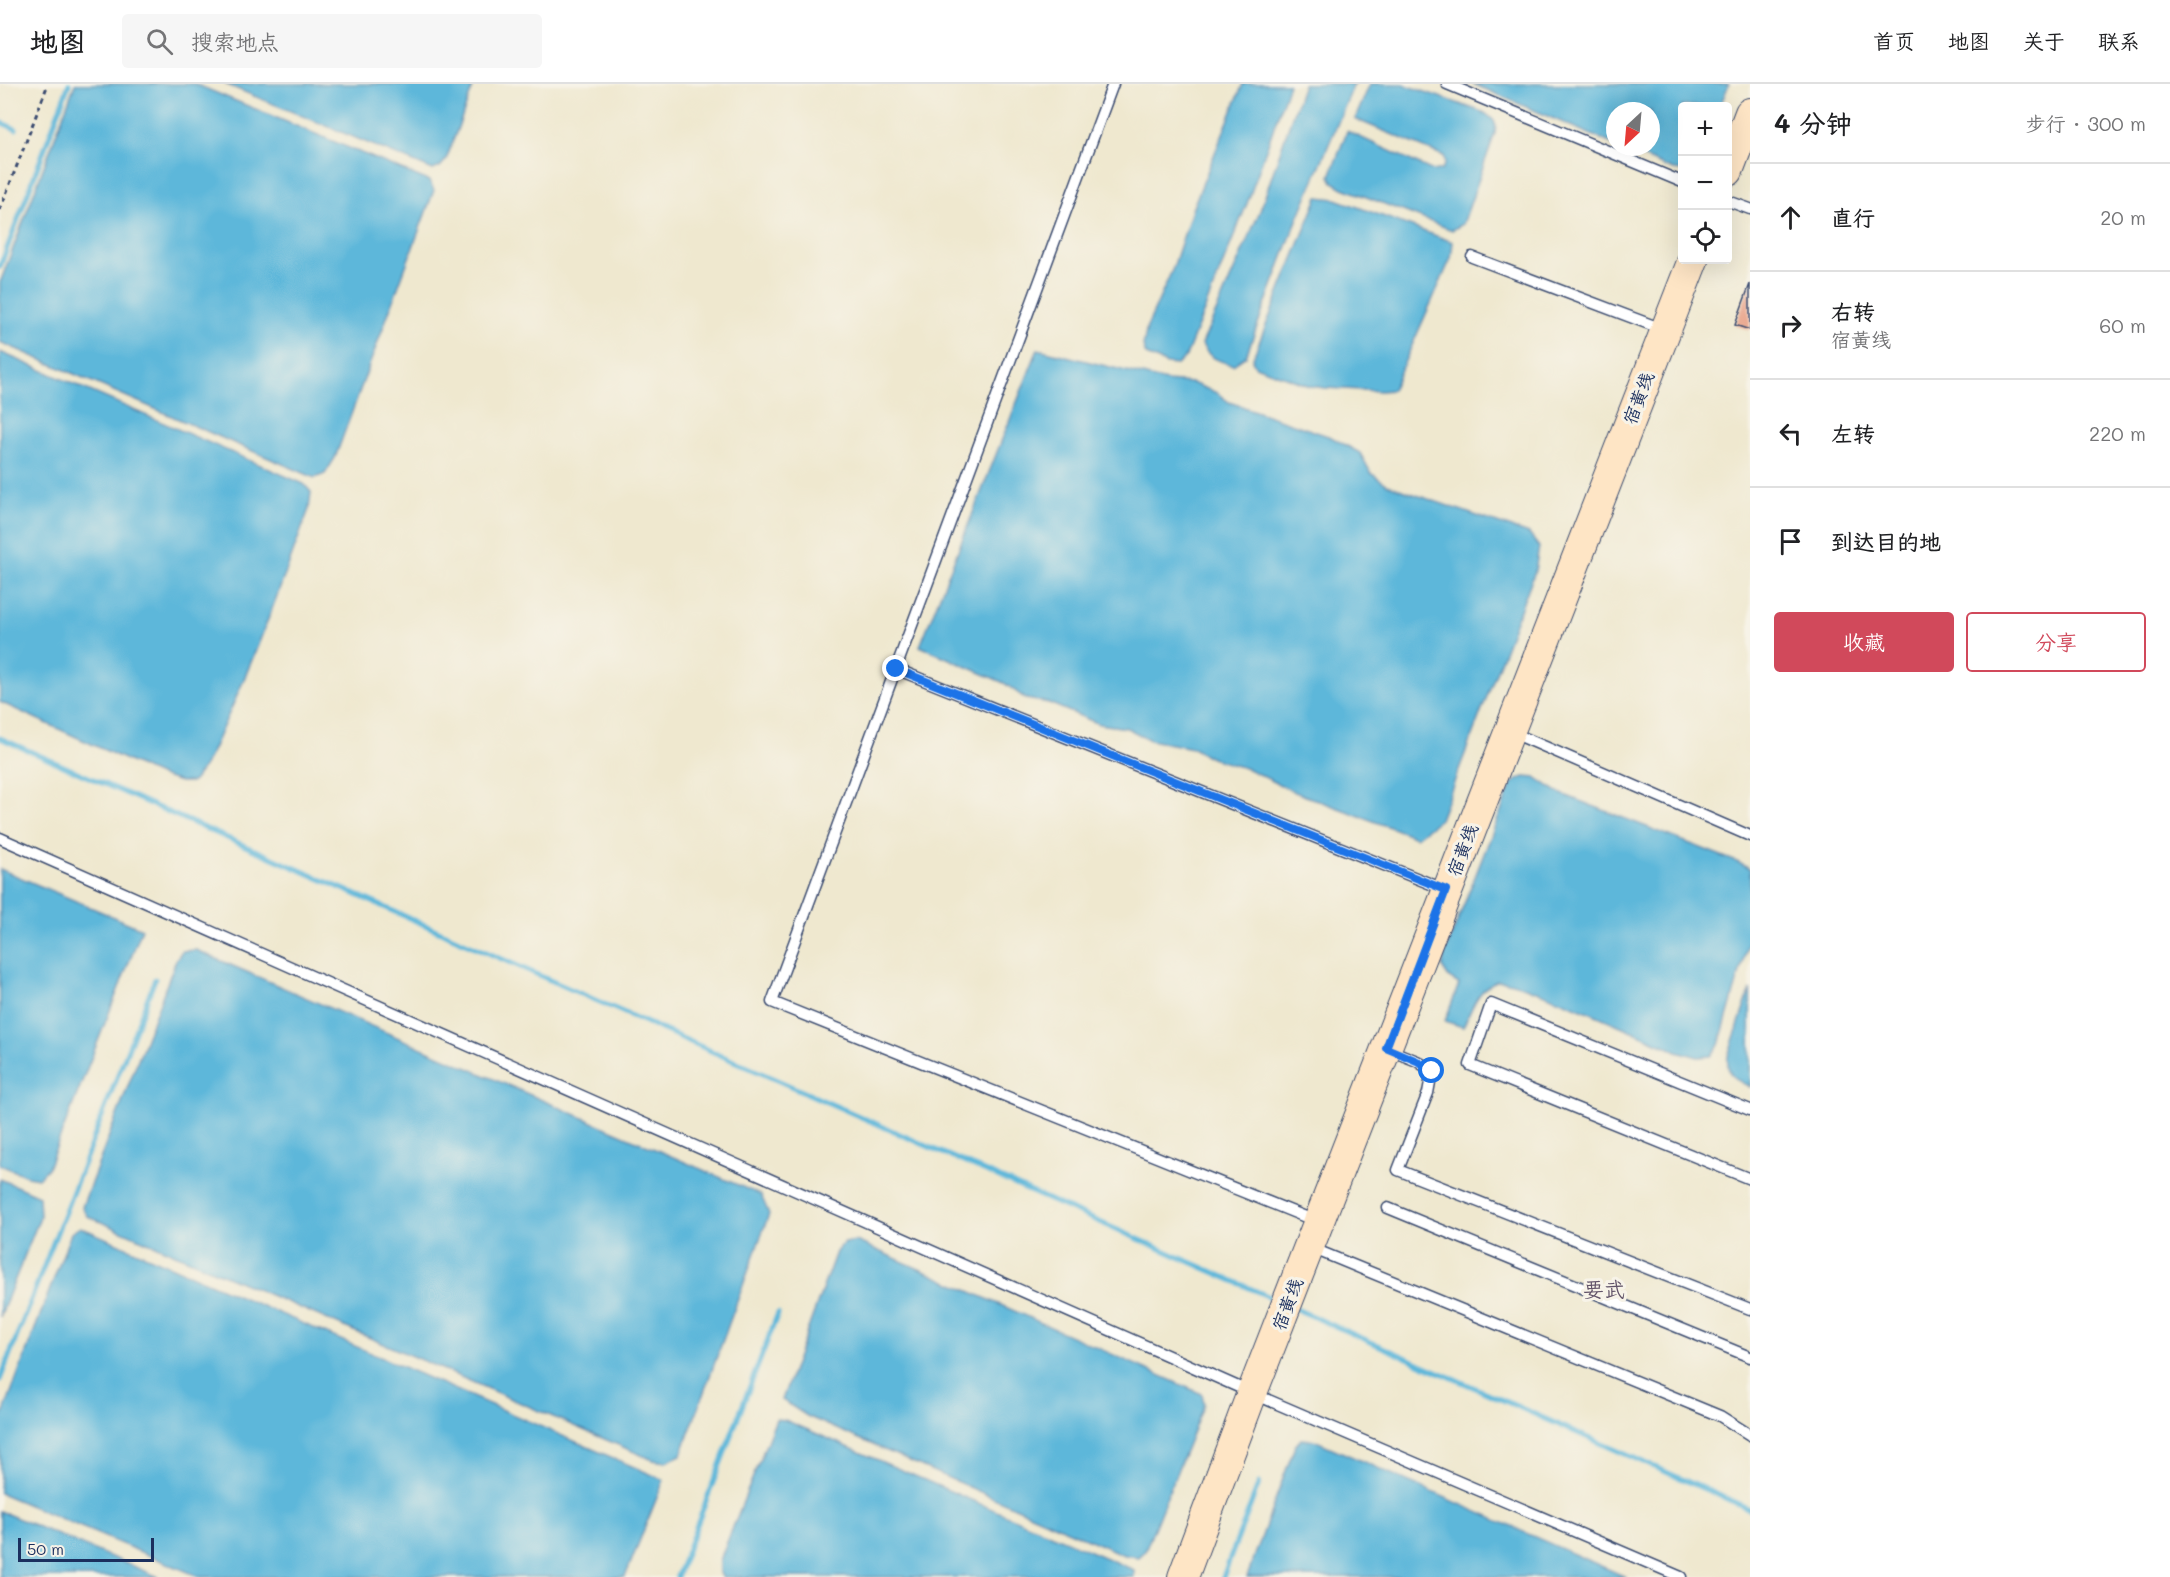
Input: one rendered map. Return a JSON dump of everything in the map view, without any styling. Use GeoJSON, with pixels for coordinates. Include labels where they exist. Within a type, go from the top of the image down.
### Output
{"type":"FeatureCollection","features":[{"type":"Feature","properties":{"kind":"main road"},"geometry":{"type":"LineString","coordinates":[[1732,160],[1750,113]]}},
{"type":"Feature","properties":{"kind":"main road","name":"宿黄线"},"geometry":{"type":"LineString","coordinates":[[1183,1577],[1446,890],[1691,264]]}},
{"type":"Feature","properties":{"kind":"lane"},"geometry":{"type":"LineString","coordinates":[[1113,84],[772,1002],[1310,1244],[1720,1416],[1750,1435]]}},
{"type":"Feature","properties":{"kind":"lane"},"geometry":{"type":"LineString","coordinates":[[1447,84],[1678,180]]}},
{"type":"Feature","properties":{"kind":"lane"},"geometry":{"type":"LineString","coordinates":[[1732,202],[1750,209]]}},
{"type":"Feature","properties":{"kind":"lane"},"geometry":{"type":"LineString","coordinates":[[1472,256],[1665,330]]}},
{"type":"Feature","properties":{"kind":"lane"},"geometry":{"type":"LineString","coordinates":[[896,669],[1446,890]]}},
{"type":"Feature","properties":{"kind":"lane"},"geometry":{"type":"LineString","coordinates":[[1508,731],[1750,836]]}},
{"type":"Feature","properties":{"kind":"lane"},"geometry":{"type":"LineString","coordinates":[[0,838],[1252,1393],[1682,1577]]}},
{"type":"Feature","properties":{"kind":"lane"},"geometry":{"type":"LineString","coordinates":[[1750,1110],[1491,1004],[1470,1065],[1750,1179]]}},
{"type":"Feature","properties":{"kind":"lane"},"geometry":{"type":"LineString","coordinates":[[1386,1048],[1417,1061],[1432,1071],[1428,1093],[1398,1170],[1750,1309]]}},
{"type":"Feature","properties":{"kind":"lane"},"geometry":{"type":"LineString","coordinates":[[1388,1208],[1750,1357]]}},
{"type":"Feature","properties":{"kind":"path"},"geometry":{"type":"LineString","coordinates":[[0,210],[48,84]]}},
{"type":"Feature","properties":{"kind":"water"},"geometry":{"type":"Polygon","coordinates":[[[75,84],[195,84],[429,181],[434,190],[335,458],[325,474],[315,478],[0,342],[0,283],[75,84]]]}},
{"type":"Feature","properties":{"kind":"water"},"geometry":{"type":"Polygon","coordinates":[[[225,84],[474,84],[446,160],[440,167],[433,170],[225,84]]]}},
{"type":"Feature","properties":{"kind":"water"},"geometry":{"type":"Polygon","coordinates":[[[1243,84],[1289,84],[1248,201],[1186,356],[1177,365],[1167,364],[1146,355],[1143,346],[1147,327],[1173,268],[1193,207],[1243,84]]]}},
{"type":"Feature","properties":{"kind":"water"},"geometry":{"type":"Polygon","coordinates":[[[1303,84],[1354,84],[1293,230],[1246,356],[1233,365],[1211,356],[1202,344],[1260,211],[1303,84]]]}},
{"type":"Feature","properties":{"kind":"water"},"geometry":{"type":"Polygon","coordinates":[[[1370,84],[1403,84],[1485,113],[1494,121],[1495,133],[1463,224],[1452,230],[1343,188],[1333,182],[1330,176],[1347,131],[1433,171],[1442,169],[1445,163],[1444,156],[1355,119],[1370,84]]]}},
{"type":"Feature","properties":{"kind":"water"},"geometry":{"type":"Polygon","coordinates":[[[1473,84],[1729,84],[1722,102],[1678,102],[1678,171],[1641,156],[1660,156],[1660,102],[1606,102],[1606,141],[1473,84]]]}},
{"type":"Feature","properties":{"kind":"water"},"geometry":{"type":"Polygon","coordinates":[[[1318,197],[1336,199],[1453,242],[1451,258],[1392,390],[1310,386],[1255,366],[1252,360],[1318,197]]]}},
{"type":"Feature","properties":{"kind":"water"},"geometry":{"type":"Polygon","coordinates":[[[1038,349],[1166,381],[1192,383],[1217,393],[1229,402],[1331,437],[1360,453],[1371,473],[1388,485],[1529,534],[1539,547],[1535,571],[1440,819],[1416,837],[1295,792],[1248,769],[1211,758],[1193,748],[1150,740],[1127,728],[1099,724],[1049,703],[1026,699],[1004,683],[920,646],[1038,349]]]}},
{"type":"Feature","properties":{"kind":"water"},"geometry":{"type":"Polygon","coordinates":[[[0,352],[304,484],[311,492],[309,509],[249,667],[212,752],[192,782],[180,782],[161,776],[0,702],[0,352]]]}},
{"type":"Feature","properties":{"kind":"water"},"geometry":{"type":"Polygon","coordinates":[[[1524,777],[1536,778],[1559,793],[1750,869],[1750,937],[1719,1045],[1711,1056],[1698,1057],[1677,1051],[1555,998],[1509,982],[1497,981],[1485,988],[1476,1000],[1463,1027],[1445,1021],[1459,984],[1449,978],[1442,967],[1446,950],[1512,783],[1524,777]]]}},
{"type":"Feature","properties":{"kind":"water"},"geometry":{"type":"Polygon","coordinates":[[[0,869],[142,929],[48,1168],[38,1178],[0,1165],[0,869]]]}},
{"type":"Feature","properties":{"kind":"water"},"geometry":{"type":"Polygon","coordinates":[[[196,950],[761,1195],[769,1214],[681,1455],[666,1462],[653,1460],[87,1216],[82,1207],[176,960],[182,951],[196,950]]]}},
{"type":"Feature","properties":{"kind":"water"},"geometry":{"type":"Polygon","coordinates":[[[1750,990],[1750,1087],[1732,1076],[1728,1068],[1728,1056],[1750,990]]]}},
{"type":"Feature","properties":{"kind":"water"},"geometry":{"type":"Polygon","coordinates":[[[0,1179],[39,1196],[40,1217],[0,1317],[0,1179]]]}},
{"type":"Feature","properties":{"kind":"water"},"geometry":{"type":"Polygon","coordinates":[[[80,1227],[664,1480],[625,1577],[200,1577],[0,1493],[0,1422],[71,1233],[80,1227]]]}},
{"type":"Feature","properties":{"kind":"water"},"geometry":{"type":"Polygon","coordinates":[[[856,1241],[1202,1394],[1204,1404],[1145,1551],[1139,1557],[1124,1555],[807,1416],[782,1400],[836,1252],[844,1243],[856,1241]]]}},
{"type":"Feature","properties":{"kind":"water"},"geometry":{"type":"Polygon","coordinates":[[[776,1419],[785,1420],[1134,1570],[1134,1577],[722,1577],[720,1560],[776,1419]]]}},
{"type":"Feature","properties":{"kind":"water"},"geometry":{"type":"Polygon","coordinates":[[[1301,1439],[1314,1440],[1626,1577],[1247,1577],[1295,1446],[1301,1439]]]}},
{"type":"Feature","properties":{"kind":"water"},"geometry":{"type":"Polygon","coordinates":[[[0,1511],[159,1577],[0,1577],[0,1511]]]}},
{"type":"Feature","properties":{"kind":"building"},"geometry":{"type":"Polygon","coordinates":[[[1750,284],[1750,330],[1735,325],[1750,284]]]}},
{"type":"Feature","properties":{"kind":"waterway"},"geometry":{"type":"LineString","coordinates":[[0,267],[69,84]]}},
{"type":"Feature","properties":{"kind":"waterway"},"geometry":{"type":"LineString","coordinates":[[0,122],[16,129]]}},
{"type":"Feature","properties":{"kind":"waterway"},"geometry":{"type":"LineString","coordinates":[[0,738],[1279,1301]]}},
{"type":"Feature","properties":{"kind":"waterway"},"geometry":{"type":"LineString","coordinates":[[0,1380],[155,979]]}},
{"type":"Feature","properties":{"kind":"waterway"},"geometry":{"type":"LineString","coordinates":[[1296,1309],[1750,1509]]}},
{"type":"Feature","properties":{"kind":"waterway"},"geometry":{"type":"LineString","coordinates":[[677,1577],[778,1313]]}},
{"type":"Feature","properties":{"kind":"waterway"},"geometry":{"type":"LineString","coordinates":[[1223,1577],[1259,1483]]}},
{"type":"Feature","properties":{"kind":"district","name":"要武"},"geometry":{"type":"Point","coordinates":[1604,1288]}},
{"type":"Feature","properties":{"kind":"route"},"geometry":{"type":"LineString","coordinates":[[896,669],[1446,890],[1386,1048],[1417,1061],[1432,1071]]}}]}
